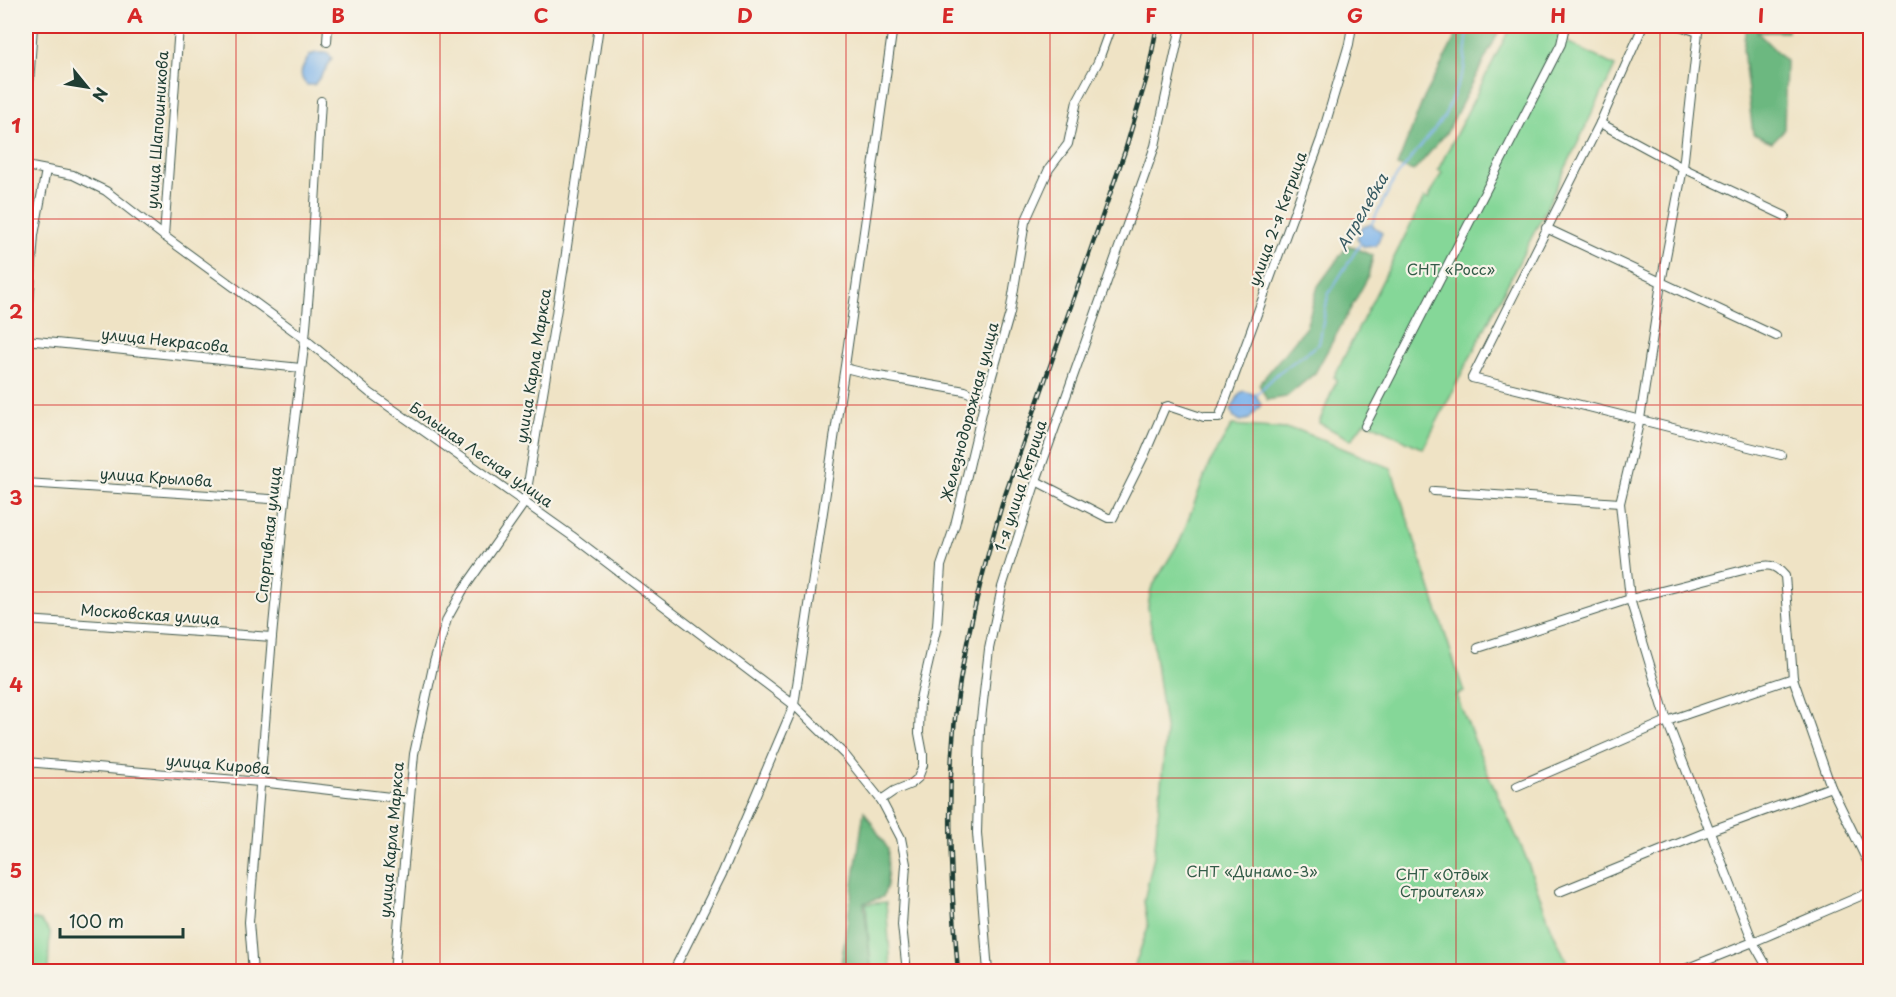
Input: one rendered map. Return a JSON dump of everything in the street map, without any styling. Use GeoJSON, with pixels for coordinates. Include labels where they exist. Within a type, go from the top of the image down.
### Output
{"type":"FeatureCollection","features":[{"type":"Feature","properties":{"kind":"street"},"geometry":{"type":"LineString","coordinates":[[26,127],[33,26]]}},
{"type":"Feature","properties":{"kind":"street","name":"улица Шапошникова"},"geometry":{"type":"LineString","coordinates":[[164,236],[179,26]]}},
{"type":"Feature","properties":{"kind":"street"},"geometry":{"type":"LineString","coordinates":[[327,42],[328,26]]}},
{"type":"Feature","properties":{"kind":"street","name":"улица Карла Маркса"},"geometry":{"type":"LineString","coordinates":[[394,972],[408,799],[414,754],[434,662],[447,619],[463,590],[525,502],[565,260],[599,26]]}},
{"type":"Feature","properties":{"kind":"street"},"geometry":{"type":"LineString","coordinates":[[673,972],[722,874],[794,705],[845,368],[893,26]]}},
{"type":"Feature","properties":{"kind":"street","name":"Железнодорожная улица"},"geometry":{"type":"LineString","coordinates":[[881,800],[894,791],[911,784],[918,778],[923,765],[924,754],[919,733],[920,699],[937,626],[941,566],[955,525],[985,400],[1010,313],[1025,222],[1052,165],[1068,144],[1077,101],[1098,62],[1111,26]]}},
{"type":"Feature","properties":{"kind":"street","name":"1-я улица Кетрица"},"geometry":{"type":"LineString","coordinates":[[988,972],[976,833],[980,728],[989,649],[1002,587],[1036,481],[1155,146],[1181,26]]}},
{"type":"Feature","properties":{"kind":"street","name":"улица 2-я Кетрица"},"geometry":{"type":"LineString","coordinates":[[1036,481],[1108,518],[1113,518],[1165,407],[1204,418],[1219,418],[1321,139],[1349,44],[1352,26]]}},
{"type":"Feature","properties":{"kind":"street"},"geometry":{"type":"LineString","coordinates":[[1365,426],[1561,44],[1565,26]]}},
{"type":"Feature","properties":{"kind":"street"},"geometry":{"type":"LineString","coordinates":[[1644,26],[1600,123],[1545,228],[1472,378],[1781,455]]}},
{"type":"Feature","properties":{"kind":"street"},"geometry":{"type":"LineString","coordinates":[[1680,26],[1698,32],[1683,168],[1661,283],[1640,419],[1620,503],[1630,599],[1666,721],[1753,942],[1770,972]]}},
{"type":"Feature","properties":{"kind":"street","name":"Спортивная улица"},"geometry":{"type":"LineString","coordinates":[[253,972],[249,922],[285,500],[305,339],[321,101]]}},
{"type":"Feature","properties":{"kind":"street"},"geometry":{"type":"LineString","coordinates":[[1600,123],[1683,168],[1785,216]]}},
{"type":"Feature","properties":{"kind":"street","name":"Большая Лесная улица"},"geometry":{"type":"LineString","coordinates":[[26,166],[73,175],[106,190],[164,236],[305,339],[370,393],[525,502],[794,705],[845,755],[881,800],[901,838],[906,864],[902,925],[907,972]]}},
{"type":"Feature","properties":{"kind":"street"},"geometry":{"type":"LineString","coordinates":[[26,341],[34,235],[46,170]]}},
{"type":"Feature","properties":{"kind":"street"},"geometry":{"type":"LineString","coordinates":[[1545,228],[1776,336]]}},
{"type":"Feature","properties":{"kind":"street","name":"улица Некрасова"},"geometry":{"type":"LineString","coordinates":[[26,341],[301,368]]}},
{"type":"Feature","properties":{"kind":"street"},"geometry":{"type":"LineString","coordinates":[[845,368],[965,391],[985,400]]}},
{"type":"Feature","properties":{"kind":"street","name":"улица Крылова"},"geometry":{"type":"LineString","coordinates":[[26,483],[285,500]]}},
{"type":"Feature","properties":{"kind":"street"},"geometry":{"type":"LineString","coordinates":[[1434,491],[1620,503]]}},
{"type":"Feature","properties":{"kind":"street"},"geometry":{"type":"LineString","coordinates":[[1478,648],[1630,599],[1751,568],[1769,565],[1778,568],[1785,576],[1792,678],[1831,787],[1870,867]]}},
{"type":"Feature","properties":{"kind":"street","name":"Московская улица"},"geometry":{"type":"LineString","coordinates":[[26,620],[272,637]]}},
{"type":"Feature","properties":{"kind":"street"},"geometry":{"type":"LineString","coordinates":[[1517,786],[1666,721],[1792,678]]}},
{"type":"Feature","properties":{"kind":"street","name":"улица Кирова"},"geometry":{"type":"LineString","coordinates":[[26,762],[260,782],[408,799]]}},
{"type":"Feature","properties":{"kind":"street"},"geometry":{"type":"LineString","coordinates":[[1559,892],[1709,831],[1831,787]]}},
{"type":"Feature","properties":{"kind":"street"},"geometry":{"type":"LineString","coordinates":[[1678,972],[1870,892]]}},
{"type":"Feature","properties":{"kind":"green space"},"geometry":{"type":"Polygon","coordinates":[[[1458,26],[1502,26],[1447,132],[1414,171],[1397,166],[1423,100],[1454,40],[1458,26]]]}},
{"type":"Feature","properties":{"kind":"green space","name":"СНТ «Росс»"},"geometry":{"type":"Polygon","coordinates":[[[1511,26],[1569,26],[1565,41],[1615,66],[1540,221],[1423,449],[1365,421],[1351,440],[1319,423],[1337,379],[1334,377],[1424,198],[1428,199],[1442,172],[1438,170],[1511,26]]]}},
{"type":"Feature","properties":{"kind":"green space"},"geometry":{"type":"Polygon","coordinates":[[[1746,26],[1787,26],[1787,32],[1757,32],[1786,61],[1784,130],[1772,142],[1753,134],[1743,49],[1746,26]]]}},
{"type":"Feature","properties":{"kind":"green space"},"geometry":{"type":"Polygon","coordinates":[[[1348,245],[1373,256],[1368,277],[1315,373],[1286,397],[1267,400],[1259,384],[1306,327],[1318,286],[1348,245]]]}},
{"type":"Feature","properties":{"kind":"green space"},"geometry":{"type":"Polygon","coordinates":[[[1232,425],[1298,430],[1391,468],[1464,692],[1456,695],[1525,855],[1551,927],[1571,971],[1133,971],[1148,927],[1144,901],[1154,856],[1166,734],[1148,607],[1151,589],[1181,539],[1209,464],[1232,425]]]}},
{"type":"Feature","properties":{"kind":"green space"},"geometry":{"type":"Polygon","coordinates":[[[864,811],[888,849],[887,885],[883,897],[864,903],[871,967],[878,971],[840,971],[864,811]]]}},
{"type":"Feature","properties":{"kind":"green space"},"geometry":{"type":"Polygon","coordinates":[[[886,902],[891,968],[871,969],[866,904],[886,902]]]}},
{"type":"Feature","properties":{"kind":"green space"},"geometry":{"type":"Polygon","coordinates":[[[26,920],[41,921],[50,932],[48,971],[26,971],[26,920]]]}},
{"type":"Feature","properties":{"kind":"water"},"geometry":{"type":"Polygon","coordinates":[[[328,53],[332,58],[314,85],[307,85],[302,78],[302,70],[310,55],[328,53]]]}},
{"type":"Feature","properties":{"kind":"water"},"geometry":{"type":"Polygon","coordinates":[[[1371,224],[1382,233],[1376,246],[1364,247],[1357,238],[1363,227],[1371,224]]]}},
{"type":"Feature","properties":{"kind":"water"},"geometry":{"type":"Polygon","coordinates":[[[1244,391],[1256,395],[1261,405],[1249,419],[1241,421],[1234,417],[1231,410],[1240,393],[1244,391]]]}},
{"type":"Feature","properties":{"kind":"waterway","name":"Апрелевка"},"geometry":{"type":"LineString","coordinates":[[1371,225],[1394,180],[1444,117],[1464,70],[1468,26]]}},
{"type":"Feature","properties":{"kind":"waterway","name":"Апрелевка"},"geometry":{"type":"LineString","coordinates":[[1256,395],[1278,373],[1319,344],[1328,295],[1362,241]]}},
{"type":"Feature","properties":{"kind":"railway"},"geometry":{"type":"LineString","coordinates":[[958,972],[951,871],[951,769],[957,702],[971,625],[1004,498],[1125,151],[1148,73],[1157,26]]}},
{"type":"Feature","properties":{"kind":"park label","name":"СНТ «Динамо-3»"},"geometry":{"type":"Point","coordinates":[1252,872]}},
{"type":"Feature","properties":{"kind":"park label","name":"СНТ «Отдых Строителя»"},"geometry":{"type":"Point","coordinates":[1442,884]}}]}
